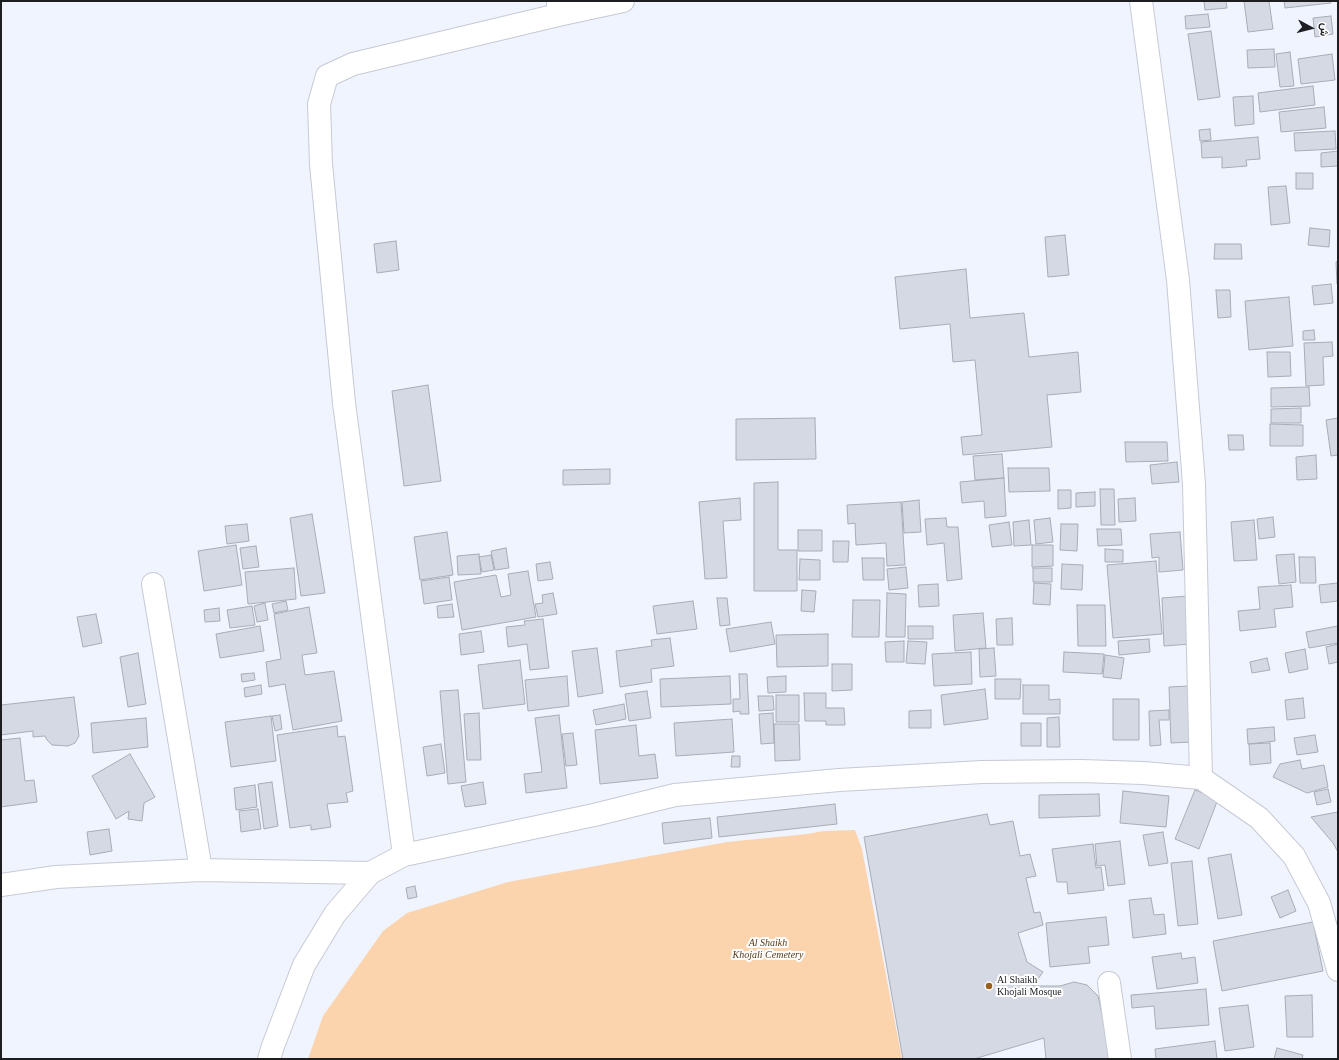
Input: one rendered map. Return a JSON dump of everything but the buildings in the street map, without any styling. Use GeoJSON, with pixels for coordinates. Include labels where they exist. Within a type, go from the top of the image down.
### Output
{"type":"FeatureCollection","features":[{"type":"Feature","properties":{"kind":"street"},"geometry":{"type":"LineString","coordinates":[[404,854],[344,403],[321,164],[319,104],[327,76],[353,64],[558,8],[623,1]]}},
{"type":"Feature","properties":{"kind":"street"},"geometry":{"type":"LineString","coordinates":[[1141,1],[1178,280],[1194,484],[1201,778]]}},
{"type":"Feature","properties":{"kind":"street"},"geometry":{"type":"LineString","coordinates":[[153,584],[201,870]]}},
{"type":"Feature","properties":{"kind":"street"},"geometry":{"type":"LineString","coordinates":[[270,1059],[273,1046],[304,965],[335,914],[370,872],[404,854],[594,815],[675,795],[839,780],[982,772],[1081,771],[1143,773],[1201,778],[1259,818],[1294,856],[1319,903],[1338,969]]}},
{"type":"Feature","properties":{"kind":"street"},"geometry":{"type":"LineString","coordinates":[[1,886],[56,877],[201,870],[370,872]]}},
{"type":"Feature","properties":{"kind":"street"},"geometry":{"type":"LineString","coordinates":[[1109,983],[1120,1059]]}},
{"type":"Feature","properties":{"kind":"green space","name":"Al Shaikh Khojali Cemetery"},"geometry":{"type":"Polygon","coordinates":[[[855,830],[862,849],[902,1059],[308,1059],[323,1016],[383,931],[407,913],[508,882],[727,842],[824,831],[855,830]]]}},
{"type":"Feature","properties":{"kind":"place","name":"Al Shaikh Khojali Mosque"},"geometry":{"type":"Point","coordinates":[989,986]}}]}
